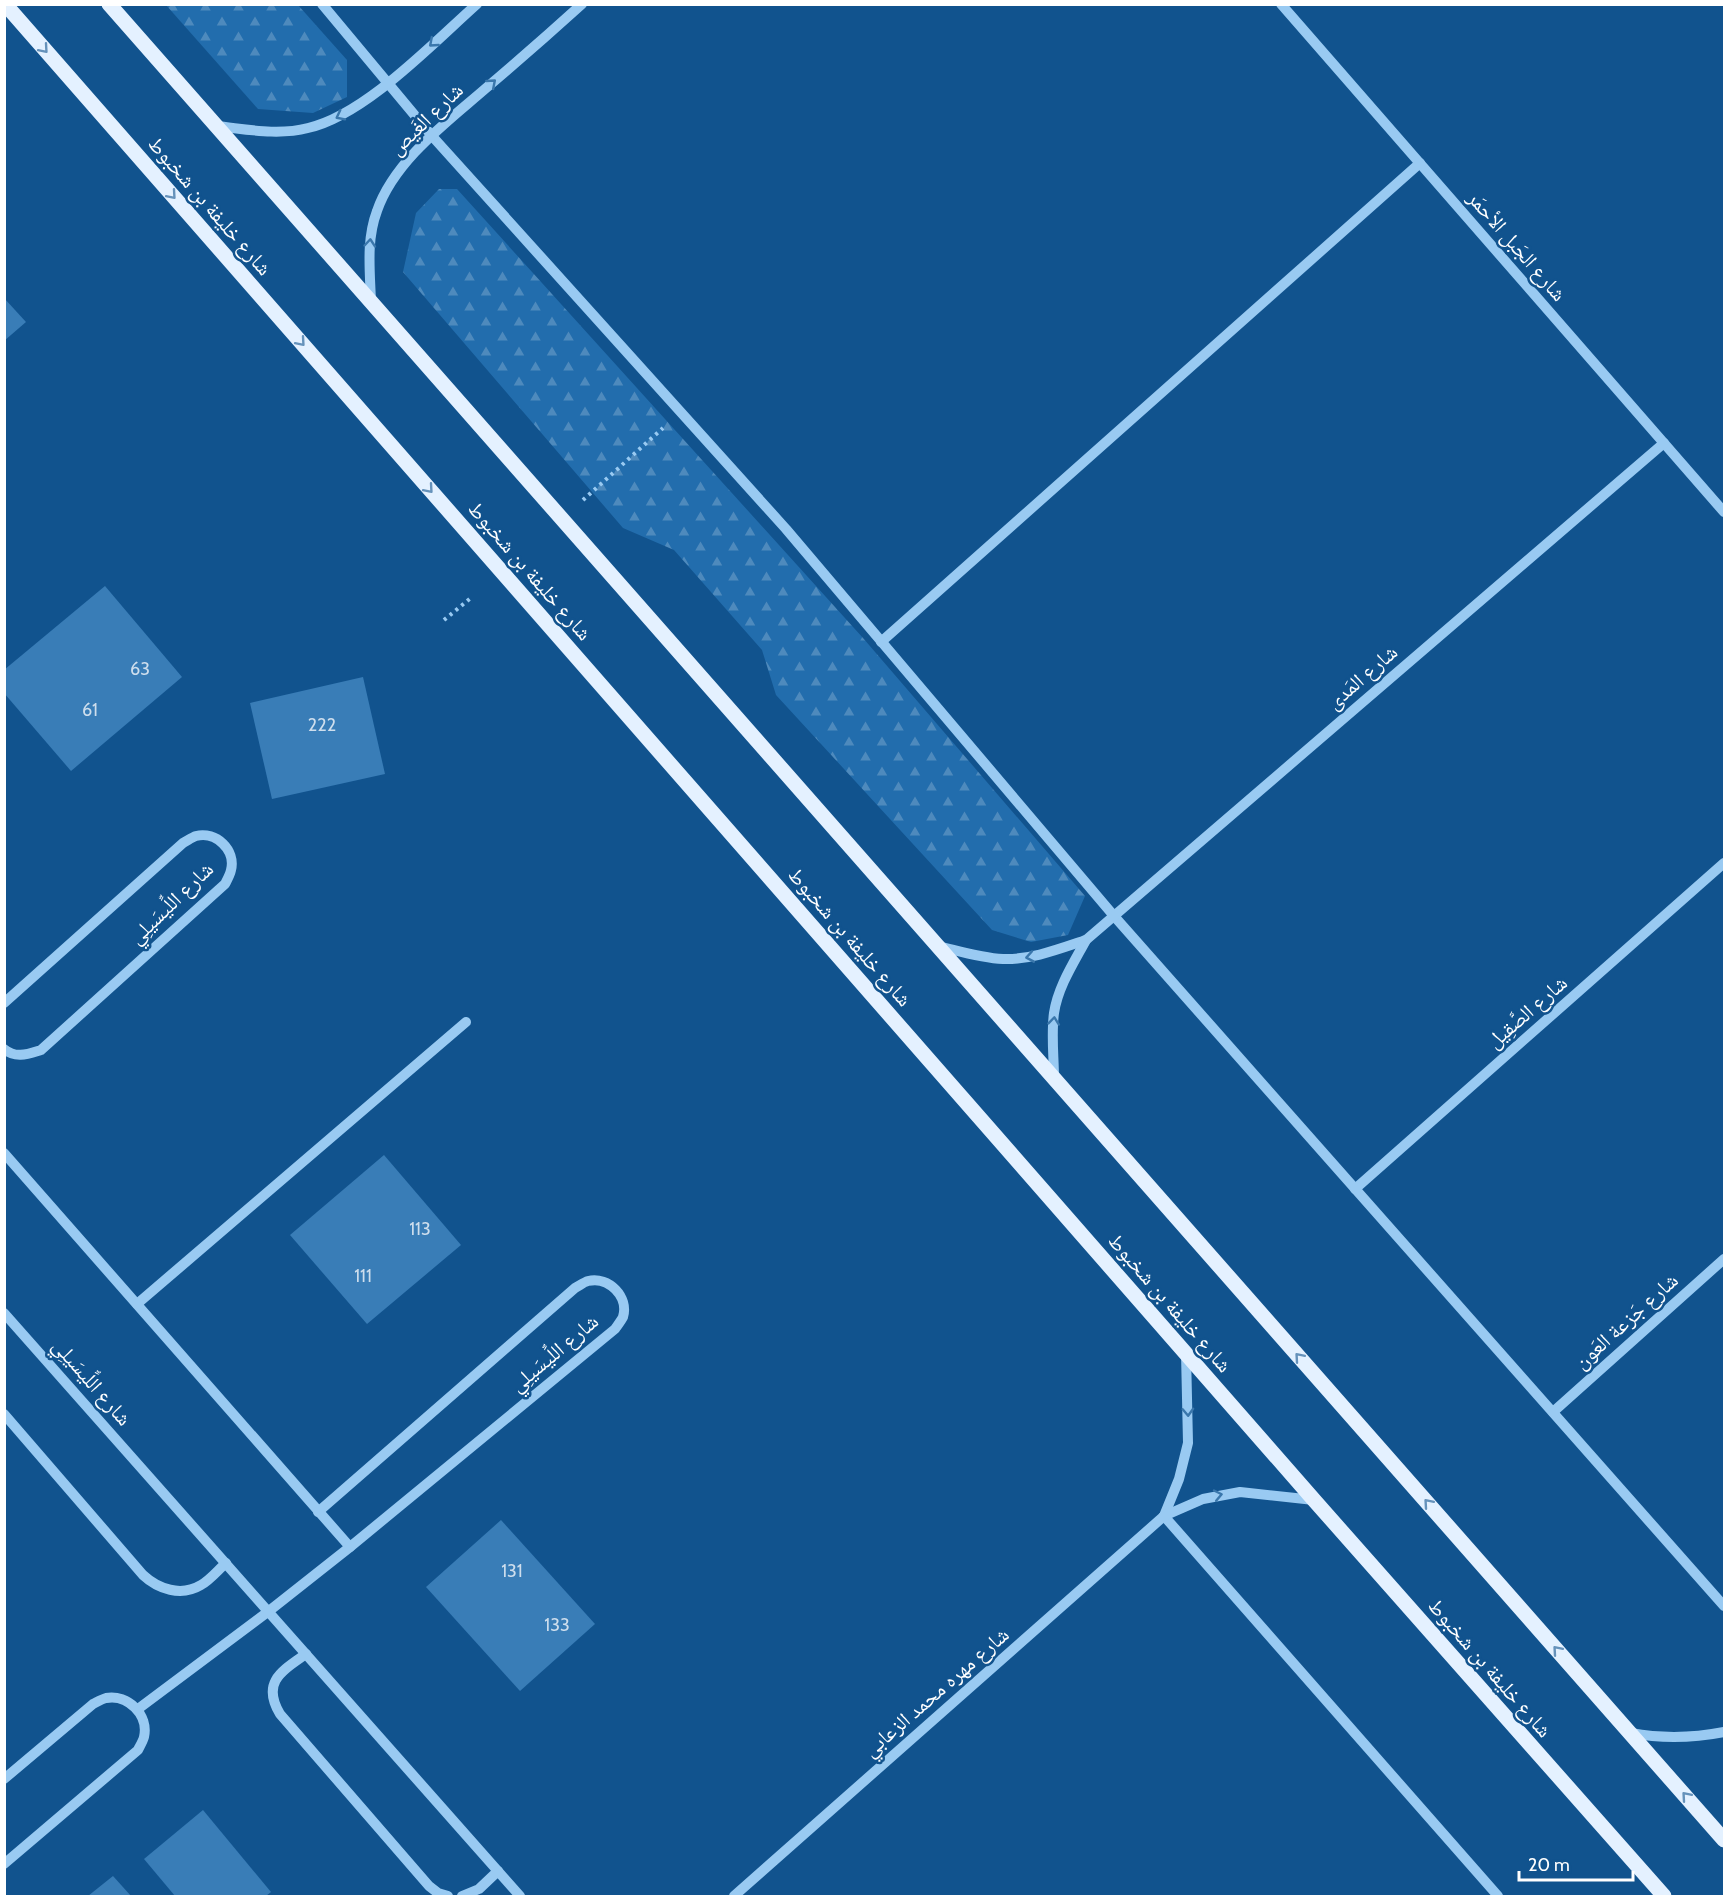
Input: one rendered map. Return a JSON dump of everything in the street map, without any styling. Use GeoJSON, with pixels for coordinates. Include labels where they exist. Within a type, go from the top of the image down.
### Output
{"type":"FeatureCollection","features":[{"type":"Feature","properties":{"kind":"main road","name":"شارع خليفة بن شخبوط"},"geometry":{"type":"LineString","coordinates":[[5,4],[1314,1500],[1664,1896]]}},
{"type":"Feature","properties":{"kind":"main road"},"geometry":{"type":"LineString","coordinates":[[109,4],[1725,1840]]}},
{"type":"Feature","properties":{"kind":"street"},"geometry":{"type":"LineString","coordinates":[[322,4],[432,135],[786,529],[1113,916],[1725,1606]]}},
{"type":"Feature","properties":{"kind":"street"},"geometry":{"type":"LineString","coordinates":[[216,126],[286,132],[307,129],[347,113],[388,83],[477,4]]}},
{"type":"Feature","properties":{"kind":"street","name":"شارع الغَيص"},"geometry":{"type":"LineString","coordinates":[[371,302],[369,251],[372,230],[377,211],[396,175],[432,135],[582,4]]}},
{"type":"Feature","properties":{"kind":"street","name":"شارع الجَبل الأحمَر"},"geometry":{"type":"LineString","coordinates":[[1281,4],[1725,512]]}},
{"type":"Feature","properties":{"kind":"street"},"geometry":{"type":"LineString","coordinates":[[881,642],[1420,163]]}},
{"type":"Feature","properties":{"kind":"street","name":"شارع المَدى"},"geometry":{"type":"LineString","coordinates":[[1054,1079],[1054,1012],[1067,976],[1086,940],[1665,443]]}},
{"type":"Feature","properties":{"kind":"street","name":"شارع اللِّيسَيلِي"},"geometry":{"type":"LineString","coordinates":[[4,1003],[183,843],[196,836],[211,836],[224,843],[231,856],[231,871],[225,884],[41,1050],[25,1056],[9,1053],[4,1049]]}},
{"type":"Feature","properties":{"kind":"street","name":"شارع الصَّقِيل"},"geometry":{"type":"LineString","coordinates":[[1355,1189],[1725,863]]}},
{"type":"Feature","properties":{"kind":"street","name":"شارع المَدى"},"geometry":{"type":"LineString","coordinates":[[938,946],[984,957],[1004,959],[1045,954],[1086,940]]}},
{"type":"Feature","properties":{"kind":"street"},"geometry":{"type":"LineString","coordinates":[[137,1304],[466,1022]]}},
{"type":"Feature","properties":{"kind":"street"},"geometry":{"type":"LineString","coordinates":[[4,1153],[350,1547]]}},
{"type":"Feature","properties":{"kind":"street","name":"شارع جَزعة العَون"},"geometry":{"type":"LineString","coordinates":[[1553,1412],[1725,1259]]}},
{"type":"Feature","properties":{"kind":"street","name":"شارع اللِّيسَيلِي"},"geometry":{"type":"LineString","coordinates":[[138,1709],[350,1547],[615,1329],[623,1317],[623,1302],[616,1289],[603,1281],[589,1281],[575,1288],[318,1512]]}},
{"type":"Feature","properties":{"kind":"street","name":"شارع اللِّيسَيلِي"},"geometry":{"type":"LineString","coordinates":[[4,1312],[520,1896]]}},
{"type":"Feature","properties":{"kind":"street","name":"شارع مهره محمد الزعابي"},"geometry":{"type":"LineString","coordinates":[[1164,1516],[1179,1479],[1188,1443],[1186,1353]]}},
{"type":"Feature","properties":{"kind":"street"},"geometry":{"type":"LineString","coordinates":[[5,1416],[152,1583],[174,1590],[188,1590],[201,1585],[226,1563]]}},
{"type":"Feature","properties":{"kind":"street","name":"شارع مهره محمد الزعابي"},"geometry":{"type":"LineString","coordinates":[[734,1896],[1164,1516],[1203,1499],[1240,1492],[1314,1500]]}},
{"type":"Feature","properties":{"kind":"street"},"geometry":{"type":"LineString","coordinates":[[1164,1516],[1498,1896]]}},
{"type":"Feature","properties":{"kind":"street"},"geometry":{"type":"LineString","coordinates":[[306,1654],[281,1673],[274,1682],[271,1692],[273,1704],[279,1714],[429,1886],[438,1893],[448,1896]]}},
{"type":"Feature","properties":{"kind":"street"},"geometry":{"type":"LineString","coordinates":[[4,1779],[93,1704],[107,1698],[124,1700],[138,1709],[144,1721],[144,1737],[138,1750],[4,1864]]}},
{"type":"Feature","properties":{"kind":"street"},"geometry":{"type":"LineString","coordinates":[[1631,1733],[1657,1738],[1725,1732]]}},
{"type":"Feature","properties":{"kind":"street"},"geometry":{"type":"LineString","coordinates":[[462,1896],[470,1895],[479,1889],[498,1871]]}},
{"type":"Feature","properties":{"kind":"path"},"geometry":{"type":"LineString","coordinates":[[583,500],[681,412]]}},
{"type":"Feature","properties":{"kind":"path"},"geometry":{"type":"LineString","coordinates":[[444,620],[472,597]]}},
{"type":"Feature","properties":{"kind":"green space"},"geometry":{"type":"Polygon","coordinates":[[[166,5],[298,5],[347,60],[347,97],[313,113],[258,109],[166,5]]]}},
{"type":"Feature","properties":{"kind":"green space"},"geometry":{"type":"Polygon","coordinates":[[[439,189],[457,189],[863,638],[1085,896],[1068,935],[1031,942],[992,930],[776,695],[762,650],[674,550],[623,528],[403,272],[416,213],[439,189]]]}},
{"type":"Feature","properties":{"kind":"building"},"geometry":{"type":"Polygon","coordinates":[[[4,298],[26,322],[4,341],[4,298]]]}},
{"type":"Feature","properties":{"kind":"building"},"geometry":{"type":"Polygon","coordinates":[[[105,586],[182,677],[71,771],[4,693],[4,670],[105,586]]]}},
{"type":"Feature","properties":{"kind":"building"},"geometry":{"type":"Polygon","coordinates":[[[363,677],[385,774],[272,799],[250,703],[363,677]]]}},
{"type":"Feature","properties":{"kind":"building"},"geometry":{"type":"Polygon","coordinates":[[[384,1155],[461,1245],[367,1324],[290,1235],[384,1155]]]}},
{"type":"Feature","properties":{"kind":"building"},"geometry":{"type":"Polygon","coordinates":[[[501,1520],[595,1624],[520,1691],[426,1587],[501,1520]]]}},
{"type":"Feature","properties":{"kind":"building"},"geometry":{"type":"Polygon","coordinates":[[[203,1810],[271,1892],[266,1896],[175,1896],[144,1859],[203,1810]]]}},
{"type":"Feature","properties":{"kind":"building"},"geometry":{"type":"Polygon","coordinates":[[[113,1876],[131,1896],[88,1896],[113,1876]]]}}]}
